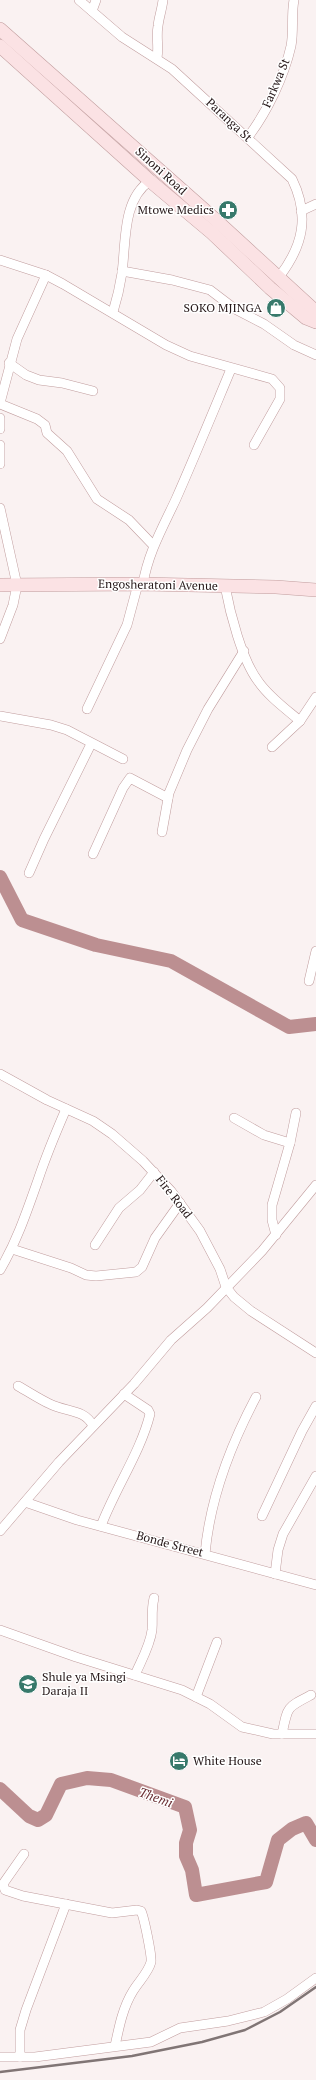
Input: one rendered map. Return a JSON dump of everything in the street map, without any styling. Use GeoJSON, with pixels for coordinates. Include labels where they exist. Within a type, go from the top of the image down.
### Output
{"type":"FeatureCollection","features":[{"type":"Feature","properties":{"kind":"street","name":"Paranga St"},"geometry":{"type":"LineString","coordinates":[[80,0],[122,37],[172,69],[248,137],[292,179],[297,190],[301,211],[301,236],[299,244],[290,261],[278,277]]}},
{"type":"Feature","properties":{"kind":"street"},"geometry":{"type":"LineString","coordinates":[[92,11],[96,0]]}},
{"type":"Feature","properties":{"kind":"street"},"geometry":{"type":"LineString","coordinates":[[157,58],[158,24],[163,0]]}},
{"type":"Feature","properties":{"kind":"street","name":"Farkwa St"},"geometry":{"type":"LineString","coordinates":[[248,137],[268,104],[286,64],[291,45],[294,0]]}},
{"type":"Feature","properties":{"kind":"street","name":"Sinoni Road"},"geometry":{"type":"LineString","coordinates":[[0,29],[278,277],[314,310],[316,318]]}},
{"type":"Feature","properties":{"kind":"street","name":"Sinoni Road"},"geometry":{"type":"LineString","coordinates":[[0,46],[150,181],[212,233],[270,288],[306,318],[316,322]]}},
{"type":"Feature","properties":{"kind":"street"},"geometry":{"type":"LineString","coordinates":[[113,312],[122,271],[132,203],[144,184],[150,181]]}},
{"type":"Feature","properties":{"kind":"street"},"geometry":{"type":"LineString","coordinates":[[301,211],[316,204]]}},
{"type":"Feature","properties":{"kind":"street"},"geometry":{"type":"LineString","coordinates":[[0,260],[46,275],[81,292],[166,345],[190,356],[231,369],[265,376],[277,383],[280,388],[280,399],[254,445]]}},
{"type":"Feature","properties":{"kind":"street"},"geometry":{"type":"LineString","coordinates":[[122,271],[172,280],[210,290],[226,304],[264,324],[294,345],[316,355]]}},
{"type":"Feature","properties":{"kind":"street"},"geometry":{"type":"LineString","coordinates":[[46,275],[17,338],[9,363],[0,403],[37,418],[45,425],[47,433],[67,451],[97,499],[128,520],[153,545]]}},
{"type":"Feature","properties":{"kind":"street"},"geometry":{"type":"LineString","coordinates":[[9,363],[26,375],[39,380],[62,383],[93,391]]}},
{"type":"Feature","properties":{"kind":"street"},"geometry":{"type":"LineString","coordinates":[[86,709],[127,626],[153,545],[176,498],[231,369]]}},
{"type":"Feature","properties":{"kind":"street"},"geometry":{"type":"LineString","coordinates":[[0,418],[0,429]]}},
{"type":"Feature","properties":{"kind":"street"},"geometry":{"type":"LineString","coordinates":[[0,445],[0,464]]}},
{"type":"Feature","properties":{"kind":"street"},"geometry":{"type":"LineString","coordinates":[[0,508],[17,585],[13,606],[0,639]]}},
{"type":"Feature","properties":{"kind":"street","name":"Engosheratoni Avenue"},"geometry":{"type":"LineString","coordinates":[[0,585],[141,584],[316,590]]}},
{"type":"Feature","properties":{"kind":"street"},"geometry":{"type":"LineString","coordinates":[[225,586],[233,621],[257,680],[300,721]]}},
{"type":"Feature","properties":{"kind":"street"},"geometry":{"type":"LineString","coordinates":[[162,832],[170,788],[198,727],[244,651]]}},
{"type":"Feature","properties":{"kind":"street"},"geometry":{"type":"LineString","coordinates":[[272,747],[300,721],[316,697]]}},
{"type":"Feature","properties":{"kind":"street"},"geometry":{"type":"LineString","coordinates":[[0,716],[52,725],[67,730],[91,744],[123,759]]}},
{"type":"Feature","properties":{"kind":"street"},"geometry":{"type":"LineString","coordinates":[[29,873],[44,839],[91,744]]}},
{"type":"Feature","properties":{"kind":"street"},"geometry":{"type":"LineString","coordinates":[[93,854],[126,782],[130,778],[168,798]]}},
{"type":"Feature","properties":{"kind":"street"},"geometry":{"type":"LineString","coordinates":[[308,981],[316,951]]}},
{"type":"Feature","properties":{"kind":"street","name":"Fire Road"},"geometry":{"type":"LineString","coordinates":[[0,1074],[104,1128],[154,1172],[180,1203],[208,1245],[226,1287],[234,1297],[251,1311],[316,1353]]}},
{"type":"Feature","properties":{"kind":"street"},"geometry":{"type":"LineString","coordinates":[[0,1270],[12,1249],[27,1215],[38,1179],[66,1109]]}},
{"type":"Feature","properties":{"kind":"street"},"geometry":{"type":"LineString","coordinates":[[276,1235],[272,1220],[272,1205],[290,1143],[296,1113]]}},
{"type":"Feature","properties":{"kind":"street"},"geometry":{"type":"LineString","coordinates":[[234,1118],[264,1134],[290,1143]]}},
{"type":"Feature","properties":{"kind":"street"},"geometry":{"type":"LineString","coordinates":[[95,1245],[119,1208],[140,1190],[154,1172]]}},
{"type":"Feature","properties":{"kind":"street"},"geometry":{"type":"LineString","coordinates":[[0,1531],[59,1462],[124,1394],[171,1340],[207,1308],[276,1235],[316,1185]]}},
{"type":"Feature","properties":{"kind":"street"},"geometry":{"type":"LineString","coordinates":[[12,1249],[72,1268],[86,1275],[96,1276],[136,1272],[142,1267],[155,1238],[180,1203]]}},
{"type":"Feature","properties":{"kind":"street"},"geometry":{"type":"LineString","coordinates":[[18,1386],[52,1405],[84,1415],[89,1419],[93,1426]]}},
{"type":"Feature","properties":{"kind":"street"},"geometry":{"type":"LineString","coordinates":[[101,1526],[111,1500],[139,1444],[150,1414],[148,1410],[124,1394]]}},
{"type":"Feature","properties":{"kind":"street"},"geometry":{"type":"LineString","coordinates":[[205,1554],[210,1516],[217,1488],[242,1423],[256,1397]]}},
{"type":"Feature","properties":{"kind":"street"},"geometry":{"type":"LineString","coordinates":[[262,1516],[302,1431],[316,1406]]}},
{"type":"Feature","properties":{"kind":"street"},"geometry":{"type":"LineString","coordinates":[[275,1574],[278,1550],[283,1534],[316,1476]]}},
{"type":"Feature","properties":{"kind":"street","name":"Bonde Street"},"geometry":{"type":"LineString","coordinates":[[25,1502],[49,1511],[101,1526],[316,1585]]}},
{"type":"Feature","properties":{"kind":"street"},"geometry":{"type":"LineString","coordinates":[[135,1675],[150,1641],[152,1624],[151,1611],[154,1598]]}},
{"type":"Feature","properties":{"kind":"street"},"geometry":{"type":"LineString","coordinates":[[0,1630],[76,1657],[182,1690],[210,1704],[242,1727],[282,1734],[316,1734]]}},
{"type":"Feature","properties":{"kind":"street"},"geometry":{"type":"LineString","coordinates":[[196,1697],[216,1642]]}},
{"type":"Feature","properties":{"kind":"street"},"geometry":{"type":"LineString","coordinates":[[282,1734],[287,1710],[291,1705],[311,1695]]}},
{"type":"Feature","properties":{"kind":"street"},"geometry":{"type":"LineString","coordinates":[[24,1854],[3,1884],[5,1890],[23,1896],[112,1913],[137,1910],[141,1911],[143,1915],[147,1939],[151,1947],[151,1960],[128,2000],[115,2046]]}},
{"type":"Feature","properties":{"kind":"street"},"geometry":{"type":"LineString","coordinates":[[20,2058],[20,2030],[24,2015],[66,1904]]}},
{"type":"Feature","properties":{"kind":"street"},"geometry":{"type":"LineString","coordinates":[[0,2057],[35,2057],[151,2042],[180,2028],[228,2021],[264,2012],[287,1999],[316,1978]]}},
{"type":"Feature","properties":{"kind":"waterway"},"geometry":{"type":"LineString","coordinates":[[0,877],[22,920],[96,945],[171,961],[289,1027],[316,1024]]}},
{"type":"Feature","properties":{"kind":"waterway","name":"Themi"},"geometry":{"type":"LineString","coordinates":[[0,1789],[29,1816],[38,1820],[46,1815],[61,1784],[87,1778],[111,1780],[185,1807],[190,1830],[186,1843],[186,1856],[192,1870],[196,1895],[266,1882],[278,1840],[292,1829],[306,1823],[316,1840]]}},
{"type":"Feature","properties":{"kind":"railway"},"geometry":{"type":"LineString","coordinates":[[0,2072],[132,2056],[202,2042],[245,2030],[280,2012],[316,1987]]}},
{"type":"Feature","properties":{"kind":"place","name":"Mtowe Medics"},"geometry":{"type":"Point","coordinates":[228,210]}},
{"type":"Feature","properties":{"kind":"place","name":"SOKO MJINGA"},"geometry":{"type":"Point","coordinates":[276,308]}},
{"type":"Feature","properties":{"kind":"place","name":"Shule ya Msingi Daraja II"},"geometry":{"type":"Point","coordinates":[28,1684]}},
{"type":"Feature","properties":{"kind":"place","name":"White House"},"geometry":{"type":"Point","coordinates":[179,1761]}}]}
